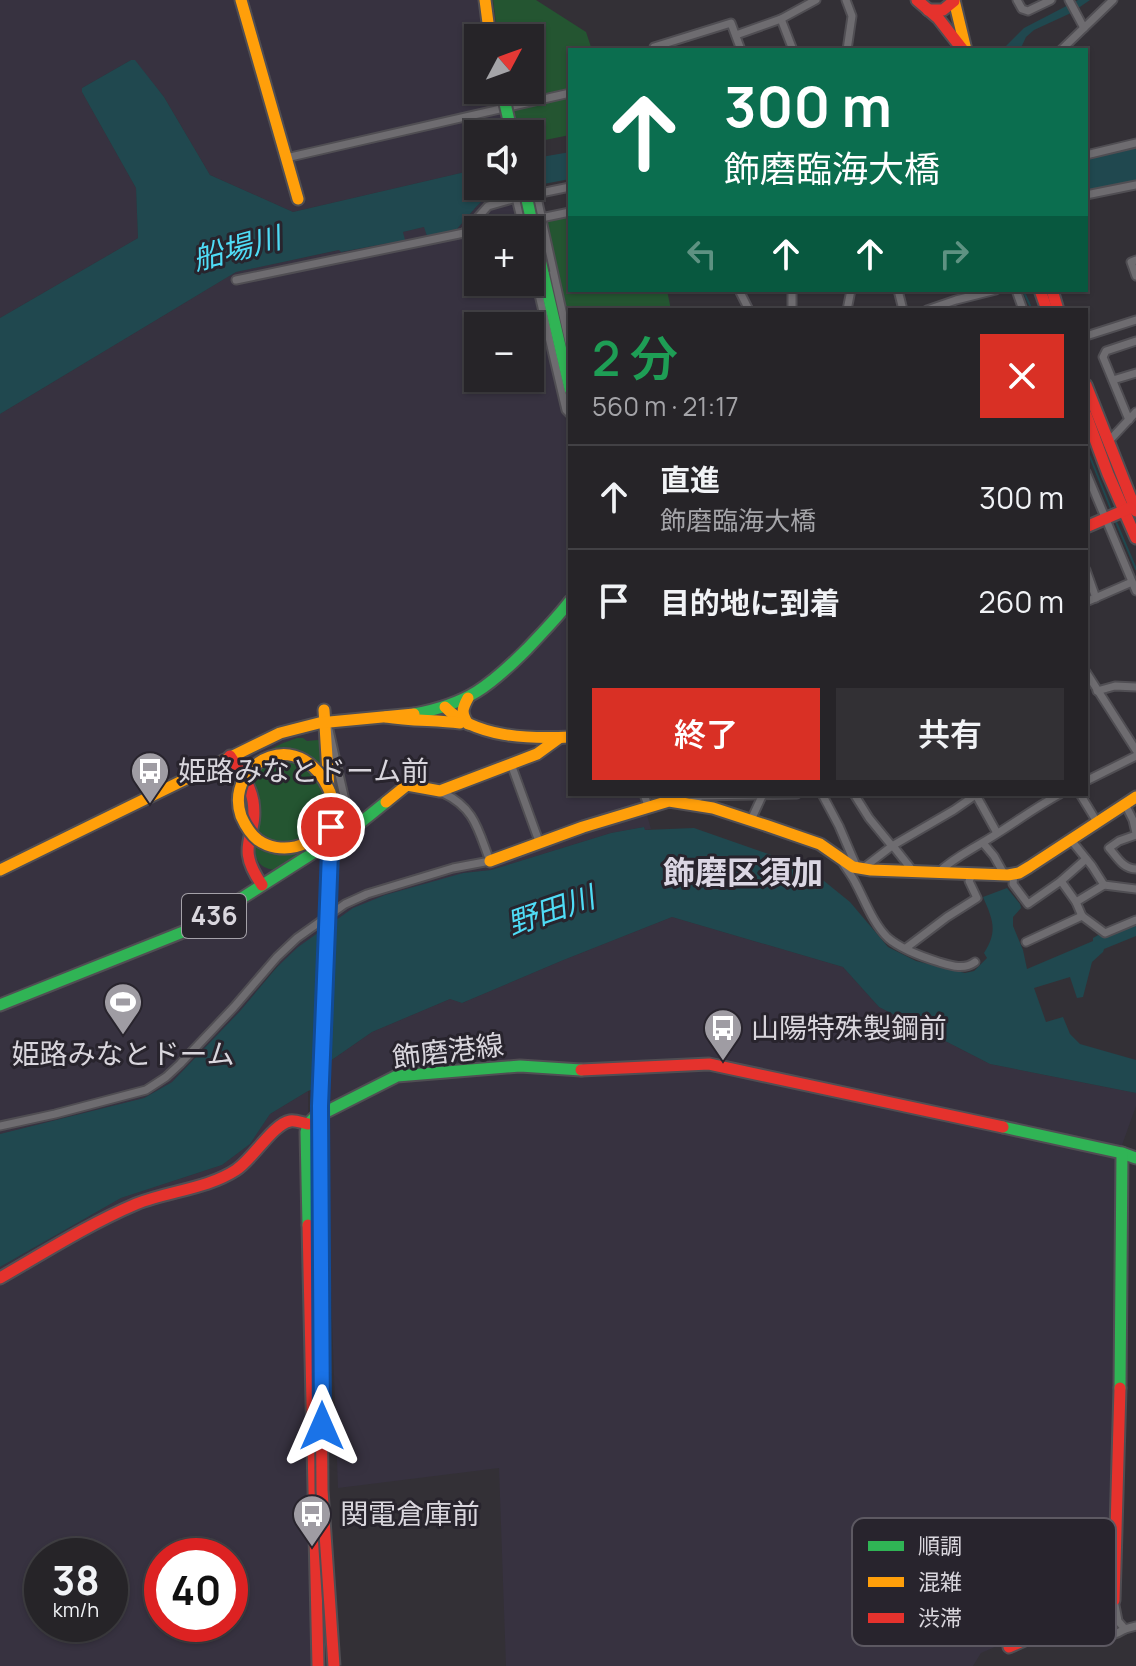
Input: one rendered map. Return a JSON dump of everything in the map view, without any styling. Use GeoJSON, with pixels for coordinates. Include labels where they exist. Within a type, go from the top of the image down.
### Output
{"type":"FeatureCollection","features":[{"type":"Feature","properties":{"kind":"main road"},"geometry":{"type":"LineString","coordinates":[[241,0],[298,199]]}},
{"type":"Feature","properties":{"kind":"main road"},"geometry":{"type":"LineString","coordinates":[[485,0],[488,24]]}},
{"type":"Feature","properties":{"kind":"main road"},"geometry":{"type":"LineString","coordinates":[[917,0],[959,48]]}},
{"type":"Feature","properties":{"kind":"main road"},"geometry":{"type":"LineString","coordinates":[[928,10],[942,11],[954,0]]}},
{"type":"Feature","properties":{"kind":"main road"},"geometry":{"type":"LineString","coordinates":[[954,0],[959,48]]}},
{"type":"Feature","properties":{"kind":"main road"},"geometry":{"type":"LineString","coordinates":[[527,200],[568,380]]}},
{"type":"Feature","properties":{"kind":"main road"},"geometry":{"type":"LineString","coordinates":[[1088,390],[1108,442],[1123,512]]}},
{"type":"Feature","properties":{"kind":"main road"},"geometry":{"type":"LineString","coordinates":[[1088,420],[1136,538]]}},
{"type":"Feature","properties":{"kind":"main road"},"geometry":{"type":"LineString","coordinates":[[1088,526],[1123,512]]}},
{"type":"Feature","properties":{"kind":"main road"},"geometry":{"type":"LineString","coordinates":[[386,717],[445,707],[487,687],[557,619],[568,604]]}},
{"type":"Feature","properties":{"kind":"main road"},"geometry":{"type":"LineString","coordinates":[[468,698],[462,709],[468,724]]}},
{"type":"Feature","properties":{"kind":"main road","name":"436"},"geometry":{"type":"LineString","coordinates":[[445,707],[453,718],[468,724],[514,735],[565,738]]}},
{"type":"Feature","properties":{"kind":"main road"},"geometry":{"type":"LineString","coordinates":[[0,870],[230,756],[325,715],[468,724]]}},
{"type":"Feature","properties":{"kind":"main road"},"geometry":{"type":"LineString","coordinates":[[325,715],[330,792],[324,824],[319,832],[300,846],[277,849],[253,837],[245,829],[238,804],[245,776],[265,759],[287,754],[300,757],[318,768],[328,784],[333,800],[320,1106],[322,1490],[334,1666]]}},
{"type":"Feature","properties":{"kind":"main road","name":"436"},"geometry":{"type":"LineString","coordinates":[[0,1005],[198,926],[351,829],[407,785],[440,791],[537,754],[565,738]]}},
{"type":"Feature","properties":{"kind":"main road"},"geometry":{"type":"LineString","coordinates":[[230,756],[252,793],[253,817],[247,848],[249,861],[262,885]]}},
{"type":"Feature","properties":{"kind":"main road"},"geometry":{"type":"LineString","coordinates":[[490,861],[646,800],[689,803],[751,820],[820,844],[860,868],[1009,874],[1029,867],[1131,801]]}},
{"type":"Feature","properties":{"kind":"main road","name":"飾磨港線"},"geometry":{"type":"LineString","coordinates":[[0,1278],[108,1216],[141,1202],[219,1179],[237,1170],[279,1125],[292,1120],[308,1124],[314,1118],[397,1076],[520,1066],[590,1070],[709,1064],[1136,1158]]}},
{"type":"Feature","properties":{"kind":"main road"},"geometry":{"type":"LineString","coordinates":[[308,1124],[318,1666]]}},
{"type":"Feature","properties":{"kind":"main road"},"geometry":{"type":"LineString","coordinates":[[1116,1531],[1122,1325],[1122,1153]]}},
{"type":"Feature","properties":{"kind":"street"},"geometry":{"type":"LineString","coordinates":[[736,35],[781,19],[816,0]]}},
{"type":"Feature","properties":{"kind":"street"},"geometry":{"type":"LineString","coordinates":[[846,0],[852,16],[847,48]]}},
{"type":"Feature","properties":{"kind":"street"},"geometry":{"type":"LineString","coordinates":[[1017,0],[1022,9],[1028,11],[1051,0]]}},
{"type":"Feature","properties":{"kind":"street"},"geometry":{"type":"LineString","coordinates":[[1069,0],[1084,28]]}},
{"type":"Feature","properties":{"kind":"street"},"geometry":{"type":"LineString","coordinates":[[1063,48],[1113,0]]}},
{"type":"Feature","properties":{"kind":"street"},"geometry":{"type":"LineString","coordinates":[[781,19],[792,48]]}},
{"type":"Feature","properties":{"kind":"street"},"geometry":{"type":"LineString","coordinates":[[655,48],[731,23],[740,48]]}},
{"type":"Feature","properties":{"kind":"street"},"geometry":{"type":"LineString","coordinates":[[286,158],[568,93]]}},
{"type":"Feature","properties":{"kind":"street"},"geometry":{"type":"LineString","coordinates":[[1088,155],[1136,143]]}},
{"type":"Feature","properties":{"kind":"street"},"geometry":{"type":"LineString","coordinates":[[1088,195],[1136,185]]}},
{"type":"Feature","properties":{"kind":"street"},"geometry":{"type":"LineString","coordinates":[[544,192],[568,187]]}},
{"type":"Feature","properties":{"kind":"street"},"geometry":{"type":"LineString","coordinates":[[236,280],[464,233],[488,206],[509,200]]}},
{"type":"Feature","properties":{"kind":"street"},"geometry":{"type":"LineString","coordinates":[[544,217],[568,212]]}},
{"type":"Feature","properties":{"kind":"street"},"geometry":{"type":"LineString","coordinates":[[544,231],[568,338]]}},
{"type":"Feature","properties":{"kind":"street"},"geometry":{"type":"LineString","coordinates":[[1136,260],[1131,262],[1136,276]]}},
{"type":"Feature","properties":{"kind":"street"},"geometry":{"type":"LineString","coordinates":[[933,308],[988,292]]}},
{"type":"Feature","properties":{"kind":"street"},"geometry":{"type":"LineString","coordinates":[[539,296],[568,412]]}},
{"type":"Feature","properties":{"kind":"street"},"geometry":{"type":"LineString","coordinates":[[1088,335],[1136,320]]}},
{"type":"Feature","properties":{"kind":"street"},"geometry":{"type":"LineString","coordinates":[[1129,420],[1103,357],[1106,351],[1136,341]]}},
{"type":"Feature","properties":{"kind":"street"},"geometry":{"type":"LineString","coordinates":[[1113,380],[1136,373]]}},
{"type":"Feature","properties":{"kind":"street"},"geometry":{"type":"LineString","coordinates":[[1108,442],[1136,412]]}},
{"type":"Feature","properties":{"kind":"street"},"geometry":{"type":"LineString","coordinates":[[1088,474],[1123,512],[1132,582],[1136,591]]}},
{"type":"Feature","properties":{"kind":"street"},"geometry":{"type":"LineString","coordinates":[[1088,576],[1096,598]]}},
{"type":"Feature","properties":{"kind":"street"},"geometry":{"type":"LineString","coordinates":[[1088,601],[1132,582]]}},
{"type":"Feature","properties":{"kind":"street"},"geometry":{"type":"LineString","coordinates":[[1088,675],[1136,753],[1088,780]]}},
{"type":"Feature","properties":{"kind":"street"},"geometry":{"type":"LineString","coordinates":[[1097,691],[1115,686],[1136,687]]}},
{"type":"Feature","properties":{"kind":"street"},"geometry":{"type":"LineString","coordinates":[[325,715],[351,829]]}},
{"type":"Feature","properties":{"kind":"street"},"geometry":{"type":"LineString","coordinates":[[511,764],[540,844]]}},
{"type":"Feature","properties":{"kind":"street"},"geometry":{"type":"LineString","coordinates":[[0,1126],[146,1090],[180,1064],[297,938],[345,904],[367,894],[453,868],[490,861],[468,811],[458,800],[440,791]]}},
{"type":"Feature","properties":{"kind":"street"},"geometry":{"type":"LineString","coordinates":[[689,803],[701,796]]}},
{"type":"Feature","properties":{"kind":"street"},"geometry":{"type":"LineString","coordinates":[[751,820],[762,796]]}},
{"type":"Feature","properties":{"kind":"street"},"geometry":{"type":"LineString","coordinates":[[823,796],[860,868],[974,796]]}},
{"type":"Feature","properties":{"kind":"street"},"geometry":{"type":"LineString","coordinates":[[855,796],[869,818],[913,871]]}},
{"type":"Feature","properties":{"kind":"street"},"geometry":{"type":"LineString","coordinates":[[978,796],[997,833]]}},
{"type":"Feature","properties":{"kind":"street"},"geometry":{"type":"LineString","coordinates":[[939,872],[949,862],[1056,796]]}},
{"type":"Feature","properties":{"kind":"street"},"geometry":{"type":"LineString","coordinates":[[1081,796],[1097,822]]}},
{"type":"Feature","properties":{"kind":"street"},"geometry":{"type":"LineString","coordinates":[[1131,801],[1136,834],[1109,848],[1123,865],[1136,869]]}},
{"type":"Feature","properties":{"kind":"street"},"geometry":{"type":"LineString","coordinates":[[1071,840],[1104,885]]}},
{"type":"Feature","properties":{"kind":"street"},"geometry":{"type":"LineString","coordinates":[[983,843],[1009,874],[1028,904],[1086,859]]}},
{"type":"Feature","properties":{"kind":"street"},"geometry":{"type":"LineString","coordinates":[[839,858],[888,938],[937,962],[958,967],[970,966],[975,962]]}},
{"type":"Feature","properties":{"kind":"street"},"geometry":{"type":"LineString","coordinates":[[906,948],[977,898],[969,881],[973,873]]}},
{"type":"Feature","properties":{"kind":"street"},"geometry":{"type":"LineString","coordinates":[[1061,881],[1082,916],[1105,933],[1136,920]]}},
{"type":"Feature","properties":{"kind":"street"},"geometry":{"type":"LineString","coordinates":[[1076,902],[1104,885],[1136,889]]}},
{"type":"Feature","properties":{"kind":"street"},"geometry":{"type":"LineString","coordinates":[[1026,942],[1082,916]]}},
{"type":"Feature","properties":{"kind":"street"},"geometry":{"type":"LineString","coordinates":[[1091,937],[1094,926]]}},
{"type":"Feature","properties":{"kind":"street"},"geometry":{"type":"LineString","coordinates":[[1116,1613],[1125,1629]]}},
{"type":"Feature","properties":{"kind":"street"},"geometry":{"type":"LineString","coordinates":[[1116,1633],[1136,1626]]}},
{"type":"Feature","properties":{"kind":"shaded area"},"geometry":{"type":"Polygon","coordinates":[[[0,0],[479,0],[482,24],[464,24],[464,104],[498,104],[502,120],[464,120],[464,172],[293,212],[210,175],[164,97],[135,61],[131,60],[82,88],[136,188],[138,238],[0,318],[0,0]]]}},
{"type":"Feature","properties":{"kind":"shaded area"},"geometry":{"type":"Polygon","coordinates":[[[483,200],[519,200],[523,216],[468,216],[483,200]]]}},
{"type":"Feature","properties":{"kind":"shaded area"},"geometry":{"type":"Polygon","coordinates":[[[464,221],[464,296],[540,296],[543,312],[464,312],[464,392],[544,392],[544,316],[568,430],[568,796],[642,796],[651,829],[645,830],[644,827],[611,833],[491,870],[463,873],[277,966],[240,1011],[172,1082],[144,1098],[0,1134],[0,414],[236,272],[404,240],[403,232],[424,227],[457,229],[464,221]]]}},
{"type":"Feature","properties":{"kind":"shaded area"},"geometry":{"type":"Polygon","coordinates":[[[672,917],[843,967],[879,1007],[990,1064],[1136,1093],[1136,1106],[1117,1159],[1111,1518],[852,1518],[852,1646],[997,1646],[981,1653],[973,1666],[506,1666],[499,1468],[338,1488],[323,1066],[372,1032],[450,999],[462,1003],[672,917]]]}},
{"type":"Feature","properties":{"kind":"shaded area"},"geometry":{"type":"Polygon","coordinates":[[[308,1091],[313,1666],[0,1666],[0,1267],[121,1198],[222,1165],[250,1144],[270,1114],[308,1091]]]}},
{"type":"Feature","properties":{"kind":"green space"},"geometry":{"type":"Polygon","coordinates":[[[493,0],[536,0],[586,32],[591,48],[568,48],[568,88],[544,94],[544,24],[496,24],[493,0]]]}},
{"type":"Feature","properties":{"kind":"green space"},"geometry":{"type":"Polygon","coordinates":[[[568,97],[568,135],[544,140],[544,120],[516,120],[514,110],[568,97]]]}},
{"type":"Feature","properties":{"kind":"green space"},"geometry":{"type":"Polygon","coordinates":[[[568,215],[568,292],[667,292],[671,308],[568,308],[568,328],[544,221],[568,215]]]}},
{"type":"Feature","properties":{"kind":"green space"},"geometry":{"type":"Polygon","coordinates":[[[297,738],[318,740],[331,748],[346,821],[339,832],[277,870],[266,868],[259,863],[255,846],[260,801],[245,764],[297,738]]]}},
{"type":"Feature","properties":{"kind":"water"},"geometry":{"type":"Polygon","coordinates":[[[1078,0],[1090,0],[1071,13],[1034,30],[1021,48],[1004,48],[1024,28],[1078,0]]]}},
{"type":"Feature","properties":{"kind":"water","name":"船場川"},"geometry":{"type":"Polygon","coordinates":[[[135,60],[164,97],[210,175],[293,212],[464,172],[464,200],[483,200],[468,216],[464,216],[457,229],[427,236],[424,227],[403,232],[405,240],[339,250],[236,272],[0,414],[0,318],[138,238],[136,188],[82,88],[135,60]]]}},
{"type":"Feature","properties":{"kind":"water"},"geometry":{"type":"Polygon","coordinates":[[[1136,148],[1136,180],[1088,191],[1088,159],[1136,148]]]}},
{"type":"Feature","properties":{"kind":"water"},"geometry":{"type":"Polygon","coordinates":[[[568,152],[568,179],[544,184],[544,157],[568,152]]]}},
{"type":"Feature","properties":{"kind":"water","name":"野田川"},"geometry":{"type":"Polygon","coordinates":[[[644,827],[645,830],[694,828],[808,868],[850,902],[888,947],[916,961],[965,973],[974,971],[987,958],[984,953],[991,938],[992,925],[983,897],[1007,888],[1021,908],[1013,917],[1013,926],[1027,969],[1093,941],[1100,934],[1136,924],[1136,936],[1104,949],[1092,962],[1083,997],[1077,998],[1070,977],[1034,988],[1046,1022],[1063,1017],[1070,1034],[1080,1044],[1136,1060],[1136,1093],[990,1064],[879,1007],[843,967],[672,917],[462,1003],[450,999],[372,1032],[323,1066],[324,1085],[270,1114],[250,1144],[222,1165],[121,1198],[0,1267],[0,1134],[144,1098],[172,1082],[277,967],[298,947],[353,908],[385,895],[463,873],[491,870],[611,833],[644,827]]]}},
{"type":"Feature","properties":{"kind":"waterway"},"geometry":{"type":"LineString","coordinates":[[1024,292],[1031,308]]}},
{"type":"Feature","properties":{"kind":"waterway"},"geometry":{"type":"LineString","coordinates":[[1088,452],[1111,509]]}},
{"type":"Feature","properties":{"kind":"waterway"},"geometry":{"type":"LineString","coordinates":[[1116,522],[1136,569]]}},
{"type":"Feature","properties":{"kind":"traffic: fast"},"geometry":{"type":"LineString","coordinates":[[505,104],[509,120]]}},
{"type":"Feature","properties":{"kind":"traffic: fast"},"geometry":{"type":"LineString","coordinates":[[527,200],[531,216]]}},
{"type":"Feature","properties":{"kind":"traffic: fast"},"geometry":{"type":"LineString","coordinates":[[544,277],[568,380]]}},
{"type":"Feature","properties":{"kind":"traffic: fast"},"geometry":{"type":"LineString","coordinates":[[414,714],[449,705],[477,692],[527,649],[568,603]]}},
{"type":"Feature","properties":{"kind":"traffic: fast"},"geometry":{"type":"LineString","coordinates":[[0,1005],[198,926],[360,823],[386,802]]}},
{"type":"Feature","properties":{"kind":"traffic: fast"},"geometry":{"type":"LineString","coordinates":[[308,1225],[306,1132],[314,1118],[397,1076],[520,1066],[581,1070]]}},
{"type":"Feature","properties":{"kind":"traffic: fast"},"geometry":{"type":"LineString","coordinates":[[1003,1127],[1136,1158]]}},
{"type":"Feature","properties":{"kind":"traffic: fast"},"geometry":{"type":"LineString","coordinates":[[1120,1388],[1122,1153]]}},
{"type":"Feature","properties":{"kind":"traffic: slow"},"geometry":{"type":"LineString","coordinates":[[241,0],[298,199]]}},
{"type":"Feature","properties":{"kind":"traffic: slow"},"geometry":{"type":"LineString","coordinates":[[485,0],[488,24]]}},
{"type":"Feature","properties":{"kind":"traffic: slow"},"geometry":{"type":"LineString","coordinates":[[954,0],[966,48]]}},
{"type":"Feature","properties":{"kind":"traffic: slow"},"geometry":{"type":"LineString","coordinates":[[468,698],[463,711],[468,724]]}},
{"type":"Feature","properties":{"kind":"traffic: slow"},"geometry":{"type":"LineString","coordinates":[[445,707],[457,717],[487,731],[521,737],[568,737]]}},
{"type":"Feature","properties":{"kind":"traffic: slow"},"geometry":{"type":"LineString","coordinates":[[324,710],[329,789]]}},
{"type":"Feature","properties":{"kind":"traffic: slow"},"geometry":{"type":"LineString","coordinates":[[0,870],[280,733],[319,723],[414,714]]}},
{"type":"Feature","properties":{"kind":"traffic: slow"},"geometry":{"type":"LineString","coordinates":[[386,717],[460,723]]}},
{"type":"Feature","properties":{"kind":"traffic: slow"},"geometry":{"type":"LineString","coordinates":[[386,802],[407,785],[440,791],[537,754],[559,738]]}},
{"type":"Feature","properties":{"kind":"traffic: slow"},"geometry":{"type":"LineString","coordinates":[[320,1198],[320,1106],[333,800],[320,775],[304,760],[287,755],[270,757],[255,766],[244,779],[239,796],[241,816],[253,835],[266,845],[286,848],[305,844],[320,831],[327,815],[329,807],[330,796],[330,792]]}},
{"type":"Feature","properties":{"kind":"traffic: slow"},"geometry":{"type":"LineString","coordinates":[[490,861],[583,827],[669,801],[713,808],[820,844],[853,867],[1008,875],[1029,867],[1136,797]]}},
{"type":"Feature","properties":{"kind":"traffic: jam"},"geometry":{"type":"LineString","coordinates":[[917,0],[938,18],[961,48]]}},
{"type":"Feature","properties":{"kind":"traffic: jam"},"geometry":{"type":"LineString","coordinates":[[928,10],[943,10],[954,1]]}},
{"type":"Feature","properties":{"kind":"traffic: jam"},"geometry":{"type":"LineString","coordinates":[[1041,292],[1046,308]]}},
{"type":"Feature","properties":{"kind":"traffic: jam"},"geometry":{"type":"LineString","coordinates":[[1053,292],[1057,308]]}},
{"type":"Feature","properties":{"kind":"traffic: jam"},"geometry":{"type":"LineString","coordinates":[[1088,390],[1136,511]]}},
{"type":"Feature","properties":{"kind":"traffic: jam"},"geometry":{"type":"LineString","coordinates":[[1088,420],[1136,538]]}},
{"type":"Feature","properties":{"kind":"traffic: jam"},"geometry":{"type":"LineString","coordinates":[[1088,526],[1130,508]]}},
{"type":"Feature","properties":{"kind":"traffic: jam"},"geometry":{"type":"LineString","coordinates":[[230,756],[252,795],[254,814],[249,860],[262,885]]}},
{"type":"Feature","properties":{"kind":"traffic: jam"},"geometry":{"type":"LineString","coordinates":[[581,1070],[709,1064],[1003,1127]]}},
{"type":"Feature","properties":{"kind":"traffic: jam"},"geometry":{"type":"LineString","coordinates":[[0,1278],[136,1204],[225,1176],[243,1165],[283,1124],[292,1121],[308,1124]]}},
{"type":"Feature","properties":{"kind":"traffic: jam"},"geometry":{"type":"LineString","coordinates":[[320,1198],[322,1490],[334,1666]]}},
{"type":"Feature","properties":{"kind":"traffic: jam"},"geometry":{"type":"LineString","coordinates":[[308,1225],[318,1666]]}},
{"type":"Feature","properties":{"kind":"traffic: jam"},"geometry":{"type":"LineString","coordinates":[[1116,1529],[1120,1388]]}},
{"type":"Feature","properties":{"kind":"place","name":"姫路みなとドーム前"},"geometry":{"type":"Point","coordinates":[150,805]}},
{"type":"Feature","properties":{"kind":"place","name":"姫路みなとドーム"},"geometry":{"type":"Point","coordinates":[123,1036]}},
{"type":"Feature","properties":{"kind":"place","name":"山陽特殊製鋼前"},"geometry":{"type":"Point","coordinates":[723,1062]}},
{"type":"Feature","properties":{"kind":"place","name":"関電倉庫前"},"geometry":{"type":"Point","coordinates":[312,1548]}},
{"type":"Feature","properties":{"kind":"district","name":"飾磨区須加"},"geometry":{"type":"Point","coordinates":[743,873]}},
{"type":"Feature","properties":{"kind":"route"},"geometry":{"type":"LineString","coordinates":[[322,1426],[320,1106],[331,827]]}}]}
